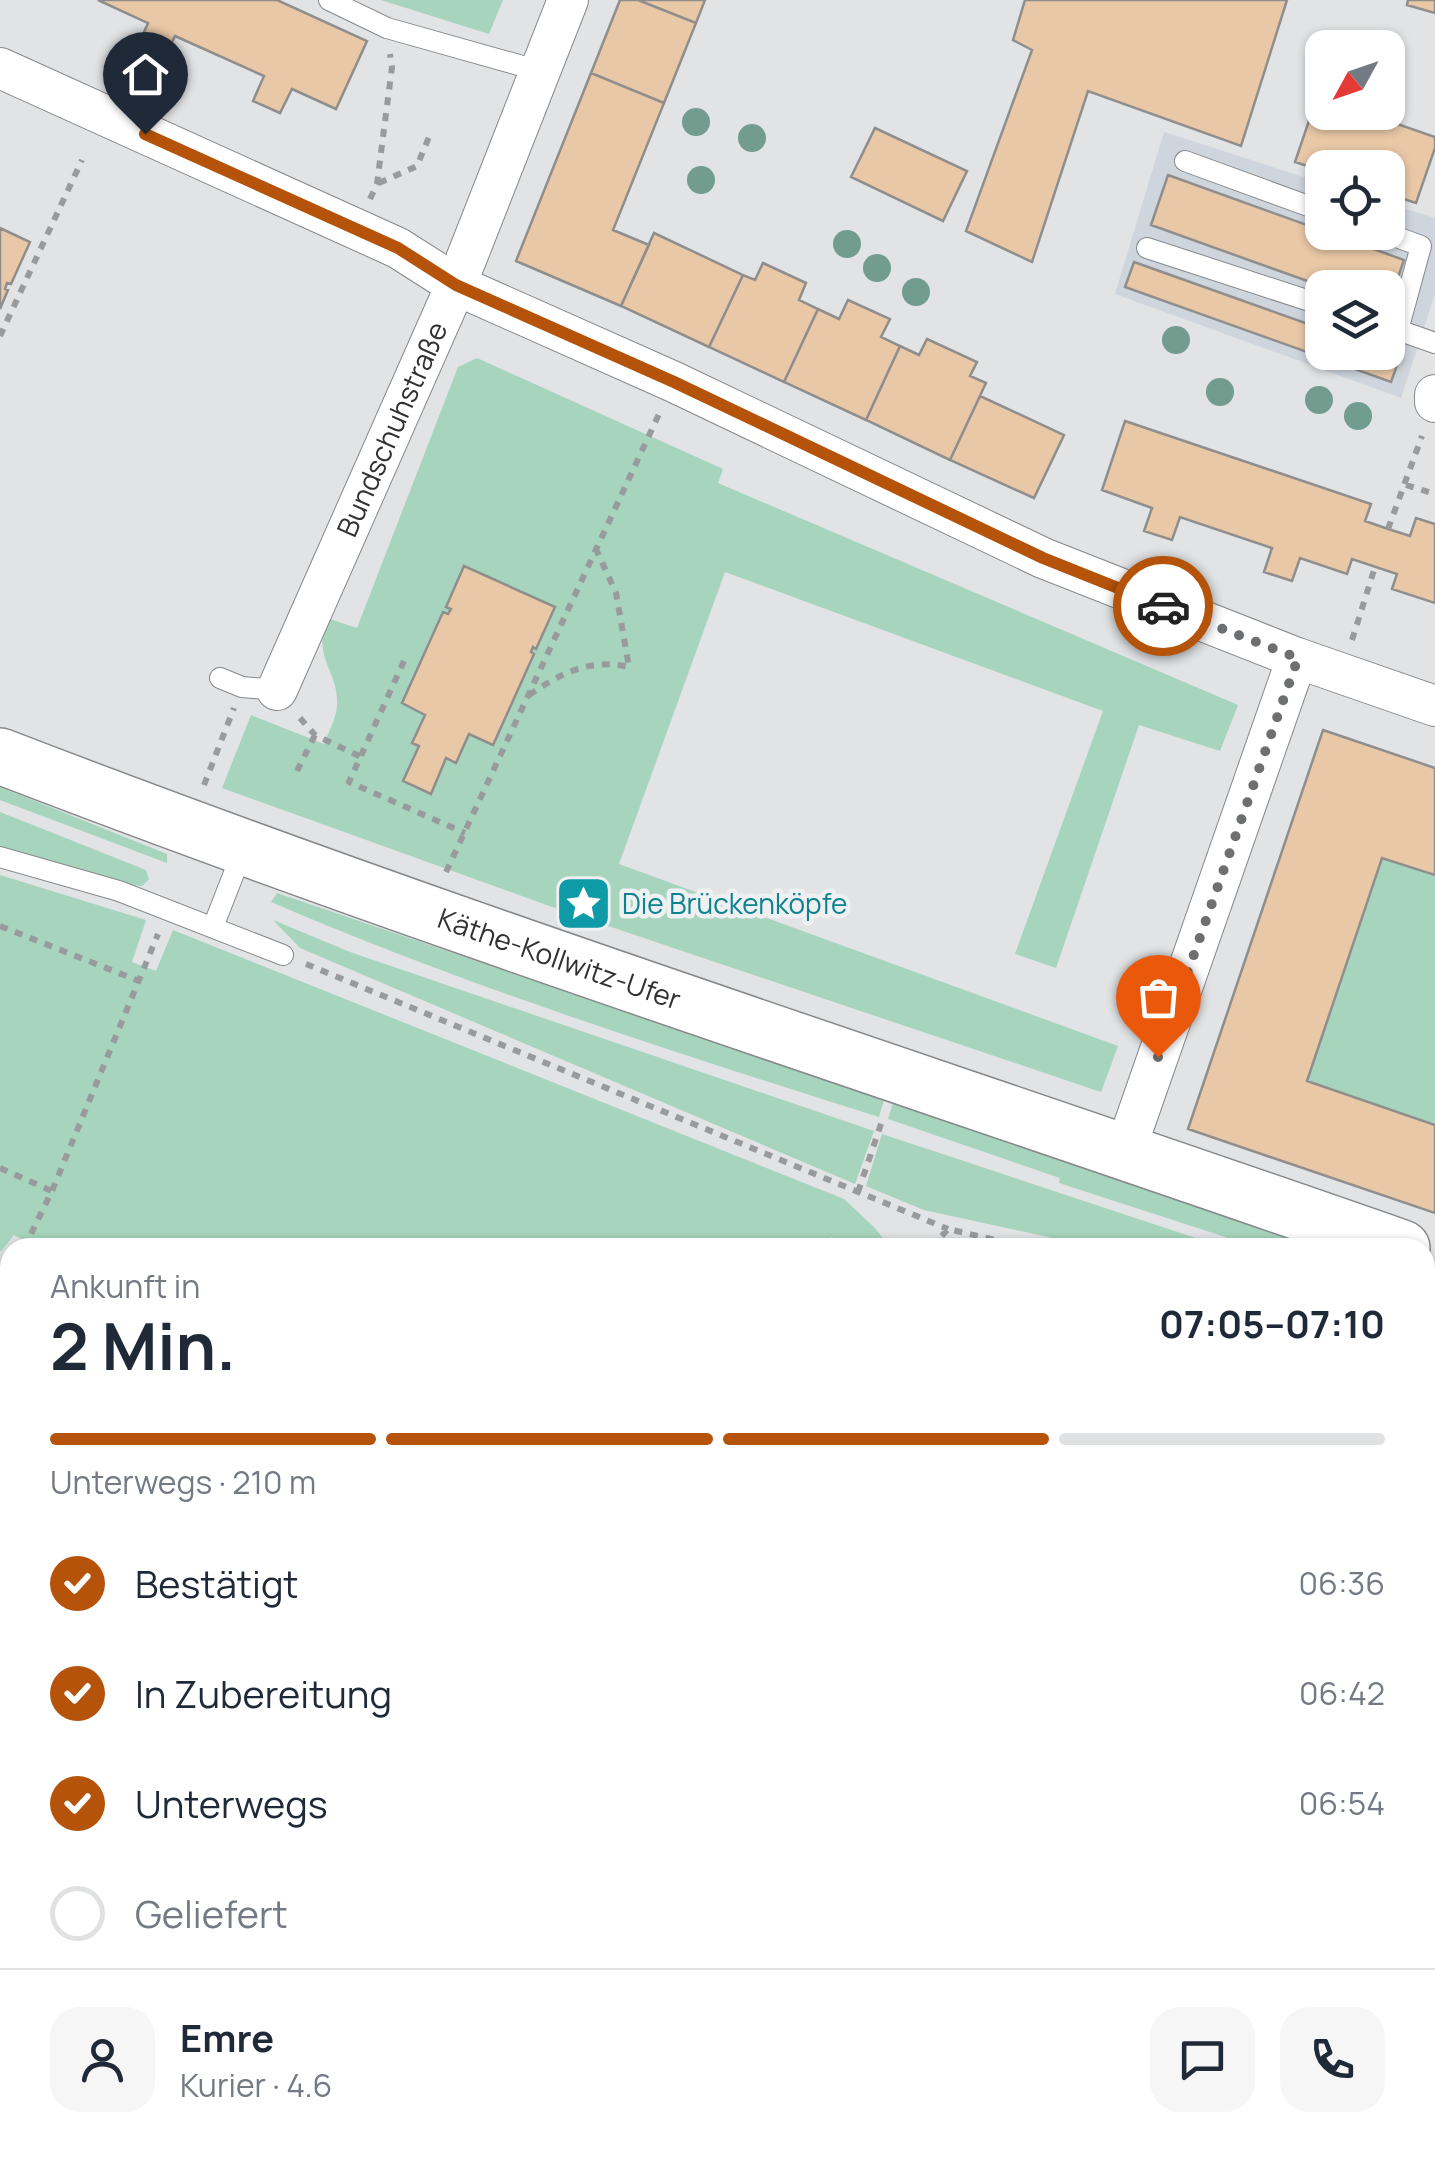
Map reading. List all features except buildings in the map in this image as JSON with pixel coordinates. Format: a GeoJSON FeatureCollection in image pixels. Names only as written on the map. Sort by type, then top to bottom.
{"type":"FeatureCollection","features":[{"type":"Feature","properties":{"kind":"main road","name":"Käthe-Kollwitz-Ufer"},"geometry":{"type":"LineString","coordinates":[[0,756],[426,914],[1374,1238]]}},
{"type":"Feature","properties":{"kind":"street","name":"Bundschuhstraße"},"geometry":{"type":"LineString","coordinates":[[259,689],[456,285],[568,0]]}},
{"type":"Feature","properties":{"kind":"street"},"geometry":{"type":"LineString","coordinates":[[0,68],[398,248],[456,285],[674,382],[1043,558],[1298,658],[1435,706]]}},
{"type":"Feature","properties":{"kind":"street"},"geometry":{"type":"LineString","coordinates":[[1125,1150],[1298,658]]}},
{"type":"Feature","properties":{"kind":"lane"},"geometry":{"type":"LineString","coordinates":[[329,0],[386,28],[540,71]]}},
{"type":"Feature","properties":{"kind":"lane"},"geometry":{"type":"LineString","coordinates":[[1185,161],[1305,205]]}},
{"type":"Feature","properties":{"kind":"lane"},"geometry":{"type":"LineString","coordinates":[[1405,240],[1421,246],[1405,293]]}},
{"type":"Feature","properties":{"kind":"lane"},"geometry":{"type":"LineString","coordinates":[[1147,248],[1305,299]]}},
{"type":"Feature","properties":{"kind":"lane"},"geometry":{"type":"LineString","coordinates":[[1405,332],[1435,343]]}},
{"type":"Feature","properties":{"kind":"lane"},"geometry":{"type":"LineString","coordinates":[[220,678],[259,689]]}},
{"type":"Feature","properties":{"kind":"lane"},"geometry":{"type":"LineString","coordinates":[[213,927],[244,849]]}},
{"type":"Feature","properties":{"kind":"lane"},"geometry":{"type":"LineString","coordinates":[[0,857],[118,891],[283,954]]}},
{"type":"Feature","properties":{"kind":"path"},"geometry":{"type":"LineString","coordinates":[[370,201],[378,184],[392,67],[386,28]]}},
{"type":"Feature","properties":{"kind":"path"},"geometry":{"type":"LineString","coordinates":[[378,184],[417,166],[429,137]]}},
{"type":"Feature","properties":{"kind":"path"},"geometry":{"type":"LineString","coordinates":[[0,336],[82,160]]}},
{"type":"Feature","properties":{"kind":"path"},"geometry":{"type":"LineString","coordinates":[[426,914],[674,382]]}},
{"type":"Feature","properties":{"kind":"path"},"geometry":{"type":"LineString","coordinates":[[1388,529],[1434,399]]}},
{"type":"Feature","properties":{"kind":"path"},"geometry":{"type":"LineString","coordinates":[[1406,485],[1435,494]]}},
{"type":"Feature","properties":{"kind":"path"},"geometry":{"type":"LineString","coordinates":[[528,696],[583,665],[608,663],[630,667],[616,593],[596,550]]}},
{"type":"Feature","properties":{"kind":"path"},"geometry":{"type":"LineString","coordinates":[[1353,636],[1375,567]]}},
{"type":"Feature","properties":{"kind":"path"},"geometry":{"type":"LineString","coordinates":[[404,660],[350,782],[465,833]]}},
{"type":"Feature","properties":{"kind":"path"},"geometry":{"type":"LineString","coordinates":[[188,828],[259,689]]}},
{"type":"Feature","properties":{"kind":"path"},"geometry":{"type":"LineString","coordinates":[[297,771],[315,735],[361,757]]}},
{"type":"Feature","properties":{"kind":"path"},"geometry":{"type":"LineString","coordinates":[[29,1238],[168,910]]}},
{"type":"Feature","properties":{"kind":"path"},"geometry":{"type":"LineString","coordinates":[[0,926],[139,981]]}},
{"type":"Feature","properties":{"kind":"path"},"geometry":{"type":"LineString","coordinates":[[283,954],[948,1229],[987,1238]]}},
{"type":"Feature","properties":{"kind":"path"},"geometry":{"type":"LineString","coordinates":[[858,1192],[881,1125]]}},
{"type":"Feature","properties":{"kind":"path"},"geometry":{"type":"LineString","coordinates":[[0,1168],[52,1191]]}},
{"type":"Feature","properties":{"kind":"path"},"geometry":{"type":"LineString","coordinates":[[940,1238],[948,1229]]}},
{"type":"Feature","properties":{"kind":"shaded area"},"geometry":{"type":"Polygon","coordinates":[[[1164,132],[1305,178],[1305,250],[1405,250],[1405,208],[1435,218],[1435,294],[1401,398],[1324,370],[1405,370],[1405,270],[1305,270],[1305,363],[1115,294],[1164,132]]]}},
{"type":"Feature","properties":{"kind":"green space"},"geometry":{"type":"Polygon","coordinates":[[[381,0],[503,0],[489,34],[381,0]]]}},
{"type":"Feature","properties":{"kind":"green space"},"geometry":{"type":"Polygon","coordinates":[[[477,358],[723,469],[718,483],[1238,705],[1220,751],[1139,725],[1056,968],[1015,954],[1103,711],[725,572],[619,864],[1118,1046],[1101,1092],[555,908],[222,788],[251,715],[324,744],[337,705],[337,693],[324,655],[327,618],[357,628],[458,367],[477,358]]]}},
{"type":"Feature","properties":{"kind":"green space"},"geometry":{"type":"Polygon","coordinates":[[[0,787],[167,854],[167,863],[0,800],[0,787]]]}},
{"type":"Feature","properties":{"kind":"green space"},"geometry":{"type":"Polygon","coordinates":[[[0,812],[146,870],[149,879],[142,886],[117,883],[0,848],[0,812]]]}},
{"type":"Feature","properties":{"kind":"green space"},"geometry":{"type":"Polygon","coordinates":[[[1382,858],[1435,875],[1435,1125],[1307,1081],[1382,858]]]}},
{"type":"Feature","properties":{"kind":"green space"},"geometry":{"type":"Polygon","coordinates":[[[0,875],[146,920],[132,962],[156,971],[173,930],[844,1199],[883,1238],[14,1235],[0,1238],[0,875]]]}},
{"type":"Feature","properties":{"kind":"green space"},"geometry":{"type":"Polygon","coordinates":[[[277,893],[884,1100],[879,1117],[648,1043],[420,962],[271,902],[277,893]]]}},
{"type":"Feature","properties":{"kind":"green space"},"geometry":{"type":"Polygon","coordinates":[[[273,920],[350,952],[874,1131],[855,1184],[300,948],[273,920]]]}},
{"type":"Feature","properties":{"kind":"green space"},"geometry":{"type":"Polygon","coordinates":[[[893,1103],[1290,1238],[1228,1238],[1059,1183],[1060,1178],[888,1119],[893,1103]]]}},
{"type":"Feature","properties":{"kind":"green space"},"geometry":{"type":"Polygon","coordinates":[[[882,1134],[1196,1238],[1053,1238],[924,1210],[866,1186],[882,1134]]]}},
{"type":"Feature","properties":{"kind":"way so far"},"geometry":{"type":"LineString","coordinates":[[1158,1057],[1298,658],[1163,606]]}},
{"type":"Feature","properties":{"kind":"place","name":"Die Brückenköpfe"},"geometry":{"type":"Point","coordinates":[583,904]}},
{"type":"Feature","properties":{"kind":"route"},"geometry":{"type":"LineString","coordinates":[[145,134],[398,248],[456,285],[674,382],[1043,558],[1163,606]]}}]}
